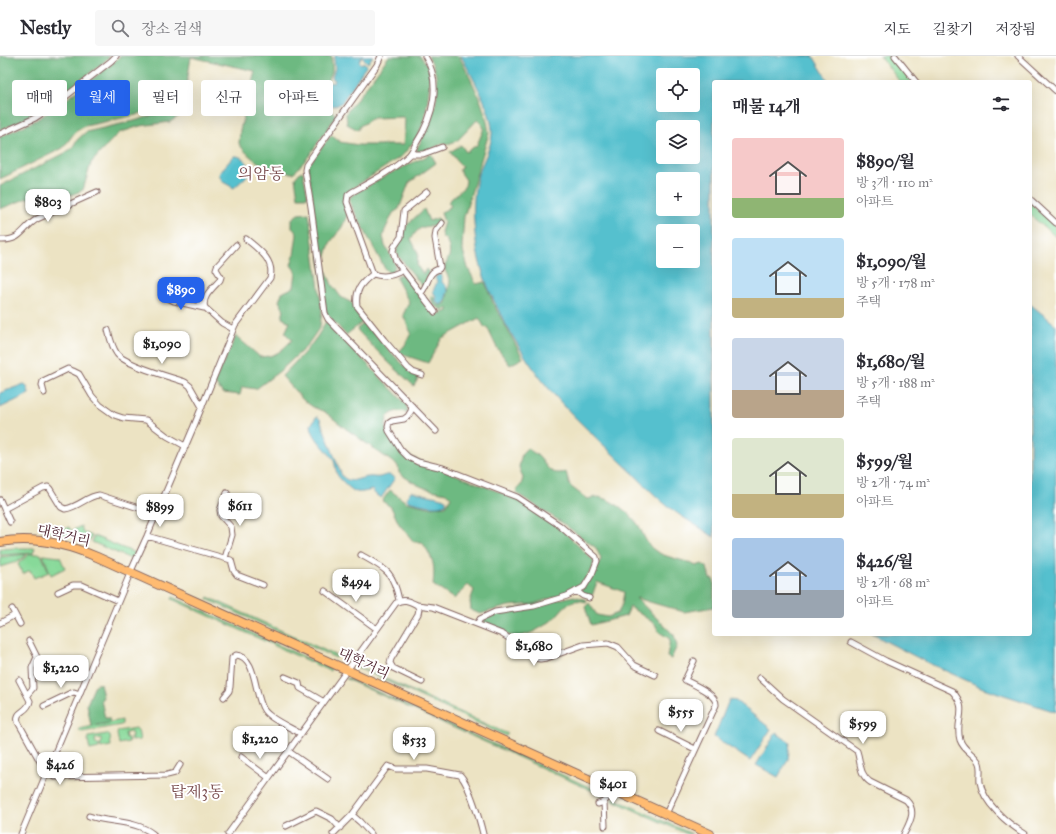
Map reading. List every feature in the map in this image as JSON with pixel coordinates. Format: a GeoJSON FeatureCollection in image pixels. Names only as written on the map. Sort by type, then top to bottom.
{"type":"FeatureCollection","features":[{"type":"Feature","properties":{"kind":"main road","name":"대학거리"},"geometry":{"type":"LineString","coordinates":[[0,542],[35,541],[69,546],[82,550],[710,834]]}},
{"type":"Feature","properties":{"kind":"street"},"geometry":{"type":"LineString","coordinates":[[0,134],[35,118],[56,104],[116,56]]}},
{"type":"Feature","properties":{"kind":"street"},"geometry":{"type":"LineString","coordinates":[[381,56],[377,65],[309,160],[305,170],[325,313],[328,319],[436,431]]}},
{"type":"Feature","properties":{"kind":"street"},"geometry":{"type":"LineString","coordinates":[[373,274],[347,202],[347,198],[352,192],[394,168],[410,154],[424,131],[429,119],[434,93],[434,76],[430,63],[425,56]]}},
{"type":"Feature","properties":{"kind":"street"},"geometry":{"type":"LineString","coordinates":[[895,56],[914,80]]}},
{"type":"Feature","properties":{"kind":"street"},"geometry":{"type":"LineString","coordinates":[[1018,56],[1056,91]]}},
{"type":"Feature","properties":{"kind":"street"},"geometry":{"type":"LineString","coordinates":[[410,154],[423,154],[442,147]]}},
{"type":"Feature","properties":{"kind":"street"},"geometry":{"type":"LineString","coordinates":[[0,240],[10,240],[15,238],[37,219],[97,192]]}},
{"type":"Feature","properties":{"kind":"street"},"geometry":{"type":"LineString","coordinates":[[427,192],[403,212],[401,237],[393,251],[396,261],[435,312]]}},
{"type":"Feature","properties":{"kind":"street"},"geometry":{"type":"LineString","coordinates":[[1032,201],[1056,223]]}},
{"type":"Feature","properties":{"kind":"street"},"geometry":{"type":"LineString","coordinates":[[421,293],[426,288],[430,274],[440,267],[435,238],[436,231],[442,223]]}},
{"type":"Feature","properties":{"kind":"street"},"geometry":{"type":"LineString","coordinates":[[21,834],[131,571],[148,536],[233,329],[238,319],[270,278],[272,272],[270,264],[264,254],[246,239]]}},
{"type":"Feature","properties":{"kind":"street"},"geometry":{"type":"LineString","coordinates":[[205,308],[203,303],[204,299],[221,277],[216,269],[216,266],[236,245]]}},
{"type":"Feature","properties":{"kind":"street"},"geometry":{"type":"LineString","coordinates":[[373,274],[383,277],[393,276],[403,270]]}},
{"type":"Feature","properties":{"kind":"street"},"geometry":{"type":"LineString","coordinates":[[373,274],[360,284],[357,306],[408,368],[413,372],[422,375]]}},
{"type":"Feature","properties":{"kind":"street"},"geometry":{"type":"LineString","coordinates":[[179,284],[222,323],[233,329]]}},
{"type":"Feature","properties":{"kind":"street"},"geometry":{"type":"LineString","coordinates":[[164,296],[205,308]]}},
{"type":"Feature","properties":{"kind":"street"},"geometry":{"type":"LineString","coordinates":[[108,330],[115,350],[121,358],[132,364],[185,382],[190,386],[202,407]]}},
{"type":"Feature","properties":{"kind":"street"},"geometry":{"type":"LineString","coordinates":[[44,393],[42,385],[43,381],[68,369],[79,374],[92,396],[110,412],[123,418],[146,420],[167,436],[185,446]]}},
{"type":"Feature","properties":{"kind":"street"},"geometry":{"type":"LineString","coordinates":[[412,406],[408,416],[404,419],[392,420],[388,426],[388,431],[401,450],[408,457],[418,462],[444,468],[517,497],[559,525],[596,557],[597,561],[592,574],[584,587],[567,596],[534,606],[495,612],[480,619],[477,624]]}},
{"type":"Feature","properties":{"kind":"street"},"geometry":{"type":"LineString","coordinates":[[4,509],[43,488],[48,488],[61,507],[65,510],[74,508],[94,495],[99,495],[157,514]]}},
{"type":"Feature","properties":{"kind":"street"},"geometry":{"type":"LineString","coordinates":[[225,558],[232,535],[231,527],[221,516],[220,510],[227,493]]}},
{"type":"Feature","properties":{"kind":"street"},"geometry":{"type":"LineString","coordinates":[[0,500],[10,522]]}},
{"type":"Feature","properties":{"kind":"street"},"geometry":{"type":"LineString","coordinates":[[148,536],[231,560],[234,572],[237,575],[263,585]]}},
{"type":"Feature","properties":{"kind":"street"},"geometry":{"type":"LineString","coordinates":[[361,555],[383,567],[391,575],[394,580],[399,600]]}},
{"type":"Feature","properties":{"kind":"street"},"geometry":{"type":"LineString","coordinates":[[58,592],[73,585],[82,585],[118,602]]}},
{"type":"Feature","properties":{"kind":"street"},"geometry":{"type":"LineString","coordinates":[[325,591],[377,628]]}},
{"type":"Feature","properties":{"kind":"street"},"geometry":{"type":"LineString","coordinates":[[576,591],[582,596],[590,598]]}},
{"type":"Feature","properties":{"kind":"street"},"geometry":{"type":"LineString","coordinates":[[399,600],[433,607],[502,634],[520,645],[535,658],[540,659],[583,645],[608,643],[618,647],[634,665],[655,675]]}},
{"type":"Feature","properties":{"kind":"street"},"geometry":{"type":"LineString","coordinates":[[228,834],[347,669],[399,600]]}},
{"type":"Feature","properties":{"kind":"street"},"geometry":{"type":"LineString","coordinates":[[417,604],[419,609],[418,614],[390,659],[390,663],[393,668],[422,682]]}},
{"type":"Feature","properties":{"kind":"street"},"geometry":{"type":"LineString","coordinates":[[12,609],[20,624]]}},
{"type":"Feature","properties":{"kind":"street"},"geometry":{"type":"LineString","coordinates":[[0,623],[15,615]]}},
{"type":"Feature","properties":{"kind":"street"},"geometry":{"type":"LineString","coordinates":[[27,695],[33,688],[32,668],[37,657],[29,641]]}},
{"type":"Feature","properties":{"kind":"street"},"geometry":{"type":"LineString","coordinates":[[851,642],[886,661],[952,691],[957,696],[962,709],[959,730],[960,741],[966,750],[978,761],[980,769],[980,782],[983,792],[1005,820],[1025,834]]}},
{"type":"Feature","properties":{"kind":"street"},"geometry":{"type":"LineString","coordinates":[[224,697],[230,687],[232,658],[236,655],[243,656],[250,666],[264,710],[271,716],[301,734]]}},
{"type":"Feature","properties":{"kind":"street"},"geometry":{"type":"LineString","coordinates":[[666,814],[716,705],[716,702],[705,690],[685,680],[694,661]]}},
{"type":"Feature","properties":{"kind":"street"},"geometry":{"type":"LineString","coordinates":[[285,677],[299,683],[300,688],[324,702]]}},
{"type":"Feature","properties":{"kind":"street"},"geometry":{"type":"LineString","coordinates":[[760,678],[783,699],[857,751],[862,773],[865,778],[906,800],[910,804],[912,813],[904,834]]}},
{"type":"Feature","properties":{"kind":"street"},"geometry":{"type":"LineString","coordinates":[[19,680],[30,701],[30,705],[18,715],[18,722],[47,774],[55,777],[167,775],[175,773],[180,765]]}},
{"type":"Feature","properties":{"kind":"street"},"geometry":{"type":"LineString","coordinates":[[44,706],[74,692],[80,694]]}},
{"type":"Feature","properties":{"kind":"street"},"geometry":{"type":"LineString","coordinates":[[659,731],[695,749]]}},
{"type":"Feature","properties":{"kind":"street"},"geometry":{"type":"LineString","coordinates":[[288,751],[328,779]]}},
{"type":"Feature","properties":{"kind":"street"},"geometry":{"type":"LineString","coordinates":[[241,757],[269,778]]}},
{"type":"Feature","properties":{"kind":"street"},"geometry":{"type":"LineString","coordinates":[[333,834],[352,815],[388,766],[396,769],[426,769],[460,775],[481,824],[483,834]]}},
{"type":"Feature","properties":{"kind":"street"},"geometry":{"type":"LineString","coordinates":[[605,826],[601,803],[611,790]]}},
{"type":"Feature","properties":{"kind":"street"},"geometry":{"type":"LineString","coordinates":[[286,826],[316,811],[332,819],[340,828]]}},
{"type":"Feature","properties":{"kind":"street"},"geometry":{"type":"LineString","coordinates":[[352,815],[371,834]]}},
{"type":"Feature","properties":{"kind":"street"},"geometry":{"type":"LineString","coordinates":[[89,816],[110,822],[141,826],[153,834]]}},
{"type":"Feature","properties":{"kind":"green space"},"geometry":{"type":"Polygon","coordinates":[[[0,56],[110,56],[81,80],[75,80],[75,85],[67,92],[67,80],[12,80],[12,116],[31,116],[0,130],[0,56]]]}},
{"type":"Feature","properties":{"kind":"green space"},"geometry":{"type":"Polygon","coordinates":[[[120,56],[332,56],[332,72],[328,80],[264,80],[264,116],[333,116],[333,112],[336,116],[309,156],[294,173],[270,169],[256,161],[239,144],[240,130],[244,116],[256,116],[256,80],[253,80],[255,71],[191,57],[187,80],[138,80],[138,114],[85,126],[75,132],[63,148],[0,179],[0,137],[42,116],[67,116],[67,99],[75,93],[75,116],[130,116],[130,80],[91,80],[120,56]]]}},
{"type":"Feature","properties":{"kind":"green space"},"geometry":{"type":"Polygon","coordinates":[[[389,56],[420,56],[429,67],[430,83],[425,119],[417,138],[402,156],[347,192],[344,199],[347,216],[342,227],[330,243],[325,259],[326,270],[332,285],[341,297],[352,303],[364,321],[346,335],[326,313],[308,166],[331,135],[340,142],[358,145],[403,145],[405,120],[403,117],[373,118],[360,126],[358,130],[347,124],[346,113],[389,56]]]}},
{"type":"Feature","properties":{"kind":"green space"},"geometry":{"type":"Polygon","coordinates":[[[428,56],[459,56],[485,113],[489,133],[464,217],[462,247],[468,268],[476,284],[485,282],[494,305],[523,358],[510,365],[497,348],[487,327],[485,328],[479,318],[442,338],[428,363],[398,353],[405,345],[411,333],[403,315],[409,302],[396,278],[398,275],[404,274],[434,313],[438,314],[448,311],[448,308],[442,310],[433,305],[431,296],[432,295],[434,297],[435,302],[438,304],[441,305],[446,303],[450,281],[444,268],[450,251],[446,239],[442,237],[441,232],[444,222],[441,213],[451,206],[448,202],[465,186],[466,180],[459,170],[462,167],[450,152],[461,145],[466,152],[477,145],[484,128],[478,119],[458,140],[446,145],[443,143],[428,151],[417,152],[417,148],[433,115],[436,103],[437,79],[434,67],[428,56]]]}},
{"type":"Feature","properties":{"kind":"green space"},"geometry":{"type":"Polygon","coordinates":[[[880,56],[892,56],[911,80],[898,80],[880,56]]]}},
{"type":"Feature","properties":{"kind":"green space"},"geometry":{"type":"Polygon","coordinates":[[[151,116],[179,116],[170,122],[140,126],[119,133],[91,163],[83,190],[66,197],[42,203],[28,198],[0,209],[0,186],[65,153],[72,148],[77,140],[86,132],[151,116]]]}},
{"type":"Feature","properties":{"kind":"green space"},"geometry":{"type":"Polygon","coordinates":[[[431,154],[436,163],[409,183],[399,209],[393,213],[385,230],[383,236],[385,246],[394,260],[395,267],[392,272],[389,273],[385,269],[349,201],[350,197],[389,174],[431,154]]]}},
{"type":"Feature","properties":{"kind":"green space"},"geometry":{"type":"Polygon","coordinates":[[[301,171],[303,172],[308,197],[298,197],[295,178],[301,171]]]}},
{"type":"Feature","properties":{"kind":"green space"},"geometry":{"type":"Polygon","coordinates":[[[1032,205],[1056,226],[1056,237],[1032,217],[1032,205]]]}},
{"type":"Feature","properties":{"kind":"green space"},"geometry":{"type":"Polygon","coordinates":[[[424,209],[429,221],[438,218],[441,222],[436,225],[422,228],[415,233],[411,239],[418,253],[417,266],[423,274],[426,269],[429,272],[425,286],[422,286],[397,254],[397,249],[407,225],[424,209]]]}},
{"type":"Feature","properties":{"kind":"green space"},"geometry":{"type":"Polygon","coordinates":[[[309,213],[322,311],[320,327],[306,347],[281,370],[256,389],[242,387],[240,395],[223,393],[214,383],[236,336],[260,357],[278,353],[292,340],[285,333],[290,322],[282,318],[284,310],[279,301],[282,293],[294,287],[296,272],[291,265],[297,234],[292,227],[292,219],[298,214],[309,213]]]}},
{"type":"Feature","properties":{"kind":"green space"},"geometry":{"type":"Polygon","coordinates":[[[326,321],[406,404],[408,412],[397,411],[391,414],[387,417],[386,425],[387,434],[401,453],[517,499],[560,528],[594,561],[592,570],[580,585],[564,594],[533,604],[509,606],[480,614],[471,610],[470,601],[474,590],[468,585],[454,599],[433,585],[434,567],[426,548],[422,542],[414,542],[399,524],[391,507],[382,501],[390,490],[406,502],[428,507],[446,506],[451,497],[447,493],[422,487],[399,473],[398,466],[325,412],[313,407],[303,400],[282,376],[312,344],[326,321]]]}},
{"type":"Feature","properties":{"kind":"green space"},"geometry":{"type":"Polygon","coordinates":[[[366,322],[397,359],[419,377],[414,386],[359,332],[357,329],[366,322]]]}},
{"type":"Feature","properties":{"kind":"green space"},"geometry":{"type":"Polygon","coordinates":[[[527,448],[538,456],[549,469],[555,473],[566,472],[570,486],[587,499],[600,497],[613,502],[623,509],[636,522],[648,544],[657,552],[696,566],[702,564],[707,567],[710,579],[712,579],[712,607],[684,612],[636,598],[674,635],[677,646],[671,659],[667,657],[670,639],[659,632],[655,624],[630,607],[626,616],[591,625],[585,607],[589,603],[597,615],[608,617],[618,613],[622,604],[624,592],[597,582],[592,596],[580,591],[594,574],[601,559],[596,548],[561,522],[516,493],[523,478],[519,467],[522,453],[527,448]]]}},
{"type":"Feature","properties":{"kind":"green space"},"geometry":{"type":"Polygon","coordinates":[[[81,526],[83,532],[92,536],[90,541],[42,530],[43,528],[64,529],[69,527],[71,531],[81,526]]]}},
{"type":"Feature","properties":{"kind":"green space"},"geometry":{"type":"Polygon","coordinates":[[[94,536],[135,554],[131,559],[92,542],[94,536]]]}},
{"type":"Feature","properties":{"kind":"green space"},"geometry":{"type":"Polygon","coordinates":[[[35,548],[33,553],[0,555],[0,549],[35,548]]]}},
{"type":"Feature","properties":{"kind":"green space"},"geometry":{"type":"Polygon","coordinates":[[[27,554],[19,561],[0,567],[0,557],[27,554]]]}},
{"type":"Feature","properties":{"kind":"green space"},"geometry":{"type":"Polygon","coordinates":[[[29,554],[41,554],[49,572],[34,578],[30,570],[23,574],[18,564],[29,554]]]}},
{"type":"Feature","properties":{"kind":"green space"},"geometry":{"type":"Polygon","coordinates":[[[43,555],[60,557],[65,568],[51,575],[43,555]]]}},
{"type":"Feature","properties":{"kind":"green space"},"geometry":{"type":"Polygon","coordinates":[[[574,596],[587,600],[586,602],[574,601],[570,603],[551,621],[528,634],[518,636],[507,635],[485,623],[483,619],[496,613],[574,596]]]}},
{"type":"Feature","properties":{"kind":"green space"},"geometry":{"type":"Polygon","coordinates":[[[173,597],[331,669],[330,671],[172,599],[173,597]]]}},
{"type":"Feature","properties":{"kind":"green space"},"geometry":{"type":"Polygon","coordinates":[[[208,597],[337,656],[336,658],[207,599],[208,597]]]}},
{"type":"Feature","properties":{"kind":"green space"},"geometry":{"type":"Polygon","coordinates":[[[357,666],[508,734],[506,736],[356,667],[357,666]]]}},
{"type":"Feature","properties":{"kind":"green space"},"geometry":{"type":"Polygon","coordinates":[[[347,678],[607,795],[606,797],[346,679],[347,678]]]}},
{"type":"Feature","properties":{"kind":"green space"},"geometry":{"type":"Polygon","coordinates":[[[100,683],[103,697],[101,700],[105,718],[109,718],[110,723],[91,726],[87,704],[95,685],[100,683]]]}},
{"type":"Feature","properties":{"kind":"green space"},"geometry":{"type":"Polygon","coordinates":[[[122,720],[121,725],[82,732],[79,729],[122,720]]]}},
{"type":"Feature","properties":{"kind":"green space"},"geometry":{"type":"Polygon","coordinates":[[[136,728],[138,730],[140,740],[131,741],[131,732],[125,733],[129,742],[119,744],[117,734],[118,731],[136,728]]]}},
{"type":"Feature","properties":{"kind":"green space"},"geometry":{"type":"Polygon","coordinates":[[[107,734],[110,736],[111,746],[101,748],[101,738],[95,739],[96,744],[99,744],[99,748],[90,750],[88,740],[89,737],[107,734]]]}},
{"type":"Feature","properties":{"kind":"green space"},"geometry":{"type":"Polygon","coordinates":[[[613,798],[692,834],[687,834],[612,800],[613,798]]]}},
{"type":"Feature","properties":{"kind":"water"},"geometry":{"type":"Polygon","coordinates":[[[335,56],[373,56],[368,63],[362,57],[359,62],[362,64],[363,62],[367,65],[342,102],[334,106],[333,83],[335,80],[332,78],[335,68],[335,56]]]}},
{"type":"Feature","properties":{"kind":"water"},"geometry":{"type":"Polygon","coordinates":[[[461,56],[813,56],[828,80],[712,80],[712,536],[678,514],[660,500],[571,414],[534,370],[503,320],[487,286],[480,264],[476,246],[474,222],[474,204],[478,174],[490,144],[492,134],[486,105],[461,56]]]}},
{"type":"Feature","properties":{"kind":"water"},"geometry":{"type":"Polygon","coordinates":[[[234,156],[242,158],[252,169],[249,174],[234,188],[223,182],[219,175],[234,156]]]}},
{"type":"Feature","properties":{"kind":"water"},"geometry":{"type":"Polygon","coordinates":[[[440,274],[442,276],[442,282],[448,291],[445,302],[441,305],[436,302],[436,297],[433,291],[437,282],[435,277],[440,274]]]}},
{"type":"Feature","properties":{"kind":"water"},"geometry":{"type":"Polygon","coordinates":[[[1032,306],[1056,325],[1056,712],[983,688],[924,661],[876,636],[1032,636],[1032,306]]]}},
{"type":"Feature","properties":{"kind":"water"},"geometry":{"type":"Polygon","coordinates":[[[24,384],[26,385],[29,394],[0,408],[0,393],[24,384]]]}},
{"type":"Feature","properties":{"kind":"water"},"geometry":{"type":"Polygon","coordinates":[[[316,417],[320,419],[342,476],[345,479],[351,481],[388,475],[395,478],[381,498],[372,490],[361,492],[354,491],[338,476],[333,458],[319,442],[312,429],[311,425],[316,417]]]}},
{"type":"Feature","properties":{"kind":"water"},"geometry":{"type":"Polygon","coordinates":[[[411,491],[446,499],[446,504],[432,506],[408,501],[406,498],[411,491]]]}},
{"type":"Feature","properties":{"kind":"water"},"geometry":{"type":"Polygon","coordinates":[[[729,700],[736,701],[771,729],[750,761],[714,737],[729,700]]]}},
{"type":"Feature","properties":{"kind":"water"},"geometry":{"type":"Polygon","coordinates":[[[776,733],[790,742],[788,760],[778,777],[756,765],[776,733]]]}},
{"type":"Feature","properties":{"kind":"district","name":"의암동"},"geometry":{"type":"Point","coordinates":[261,173]}},
{"type":"Feature","properties":{"kind":"district","name":"탑제3동"},"geometry":{"type":"Point","coordinates":[197,791]}}]}
